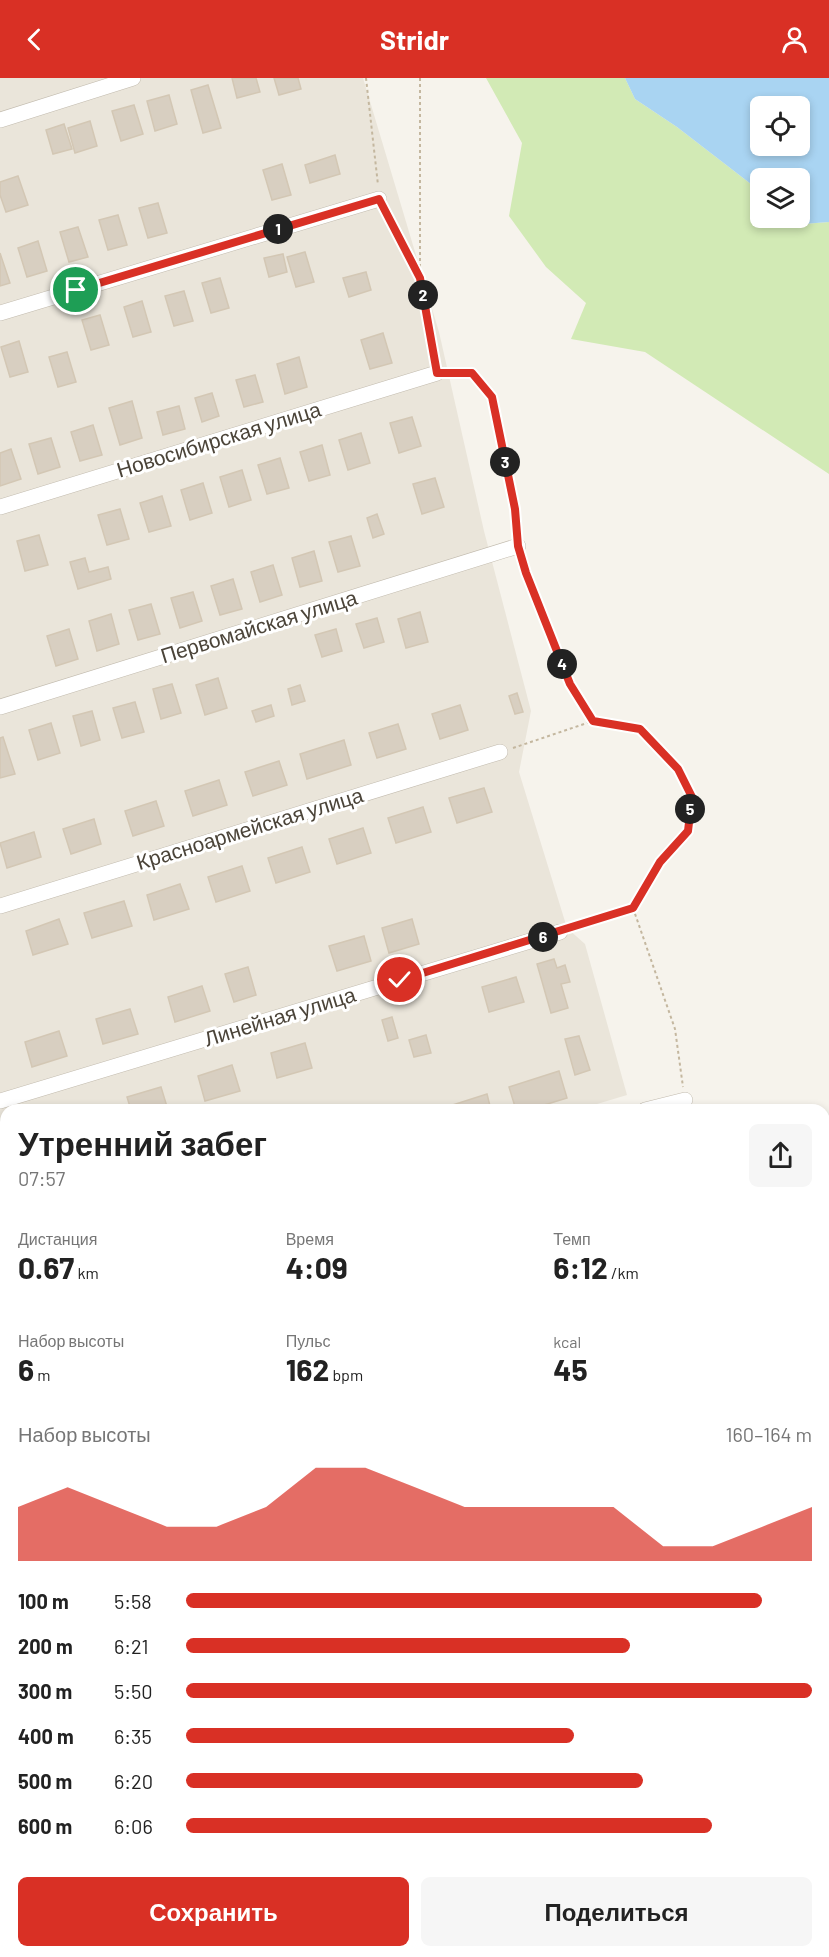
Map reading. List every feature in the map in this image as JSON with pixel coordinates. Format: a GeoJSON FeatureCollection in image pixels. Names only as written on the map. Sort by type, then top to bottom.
{"type":"FeatureCollection","features":[{"type":"Feature","properties":{"kind":"street"},"geometry":{"type":"LineString","coordinates":[[0,120],[132,78]]}},
{"type":"Feature","properties":{"kind":"street"},"geometry":{"type":"LineString","coordinates":[[0,313],[379,199]]}},
{"type":"Feature","properties":{"kind":"street","name":"Новосибирская улица"},"geometry":{"type":"LineString","coordinates":[[0,507],[437,373]]}},
{"type":"Feature","properties":{"kind":"street","name":"Первомайская улица"},"geometry":{"type":"LineString","coordinates":[[0,707],[518,546]]}},
{"type":"Feature","properties":{"kind":"street","name":"Красноармейская улица"},"geometry":{"type":"LineString","coordinates":[[0,906],[500,752]]}},
{"type":"Feature","properties":{"kind":"street","name":"Линейная улица"},"geometry":{"type":"LineString","coordinates":[[0,1101],[560,932]]}},
{"type":"Feature","properties":{"kind":"street"},"geometry":{"type":"LineString","coordinates":[[669,1104],[685,1100]]}},
{"type":"Feature","properties":{"kind":"path"},"geometry":{"type":"LineString","coordinates":[[366,78],[379,199],[420,278]]}},
{"type":"Feature","properties":{"kind":"path"},"geometry":{"type":"LineString","coordinates":[[420,78],[420,278],[437,373],[472,373],[492,397],[515,509],[518,546],[570,684],[593,721]]}},
{"type":"Feature","properties":{"kind":"path"},"geometry":{"type":"LineString","coordinates":[[500,752],[593,721],[640,729],[678,769],[692,797],[688,831],[660,862],[633,908],[560,932]]}},
{"type":"Feature","properties":{"kind":"path"},"geometry":{"type":"LineString","coordinates":[[633,908],[675,1029],[685,1100]]}},
{"type":"Feature","properties":{"kind":"shaded area"},"geometry":{"type":"Polygon","coordinates":[[[0,78],[363,78],[439,332],[484,531],[531,711],[519,772],[567,928],[585,944],[627,1095],[597,1104],[0,1104],[0,78]]]}},
{"type":"Feature","properties":{"kind":"green space"},"geometry":{"type":"Polygon","coordinates":[[[486,78],[625,78],[635,99],[677,127],[750,183],[750,228],[810,228],[810,223],[829,222],[829,474],[645,352],[571,339],[586,303],[546,267],[509,216],[522,143],[486,78]]]}},
{"type":"Feature","properties":{"kind":"water"},"geometry":{"type":"Polygon","coordinates":[[[625,78],[829,78],[829,222],[810,223],[810,168],[750,168],[750,183],[677,127],[635,99],[625,78]]]}},
{"type":"Feature","properties":{"kind":"building"},"geometry":{"type":"Polygon","coordinates":[[[232,78],[256,78],[260,92],[237,98],[232,78]]]}},
{"type":"Feature","properties":{"kind":"building"},"geometry":{"type":"Polygon","coordinates":[[[274,78],[298,78],[301,89],[279,95],[274,78]]]}},
{"type":"Feature","properties":{"kind":"building"},"geometry":{"type":"Polygon","coordinates":[[[208,85],[221,128],[203,133],[191,90],[208,85]]]}},
{"type":"Feature","properties":{"kind":"building"},"geometry":{"type":"Polygon","coordinates":[[[169,95],[177,124],[155,131],[147,101],[169,95]]]}},
{"type":"Feature","properties":{"kind":"building"},"geometry":{"type":"Polygon","coordinates":[[[134,105],[143,134],[121,141],[112,111],[134,105]]]}},
{"type":"Feature","properties":{"kind":"building"},"geometry":{"type":"Polygon","coordinates":[[[90,121],[97,146],[75,153],[68,128],[90,121]]]}},
{"type":"Feature","properties":{"kind":"building"},"geometry":{"type":"Polygon","coordinates":[[[64,124],[72,149],[53,154],[46,130],[64,124]]]}},
{"type":"Feature","properties":{"kind":"building"},"geometry":{"type":"Polygon","coordinates":[[[335,155],[340,174],[310,183],[305,165],[335,155]]]}},
{"type":"Feature","properties":{"kind":"building"},"geometry":{"type":"Polygon","coordinates":[[[282,164],[291,195],[272,200],[263,170],[282,164]]]}},
{"type":"Feature","properties":{"kind":"building"},"geometry":{"type":"Polygon","coordinates":[[[18,176],[28,205],[6,212],[0,195],[0,182],[18,176]]]}},
{"type":"Feature","properties":{"kind":"building"},"geometry":{"type":"Polygon","coordinates":[[[158,203],[167,233],[148,238],[139,208],[158,203]]]}},
{"type":"Feature","properties":{"kind":"building"},"geometry":{"type":"Polygon","coordinates":[[[118,215],[127,245],[108,250],[99,220],[118,215]]]}},
{"type":"Feature","properties":{"kind":"building"},"geometry":{"type":"Polygon","coordinates":[[[78,227],[88,257],[69,262],[60,232],[78,227]]]}},
{"type":"Feature","properties":{"kind":"building"},"geometry":{"type":"Polygon","coordinates":[[[38,241],[47,271],[27,277],[18,248],[38,241]]]}},
{"type":"Feature","properties":{"kind":"building"},"geometry":{"type":"Polygon","coordinates":[[[305,252],[314,282],[296,287],[287,257],[305,252]]]}},
{"type":"Feature","properties":{"kind":"building"},"geometry":{"type":"Polygon","coordinates":[[[0,253],[10,283],[0,286],[0,253]]]}},
{"type":"Feature","properties":{"kind":"building"},"geometry":{"type":"Polygon","coordinates":[[[283,254],[287,272],[269,277],[264,258],[283,254]]]}},
{"type":"Feature","properties":{"kind":"building"},"geometry":{"type":"Polygon","coordinates":[[[366,272],[371,290],[349,297],[343,278],[366,272]]]}},
{"type":"Feature","properties":{"kind":"building"},"geometry":{"type":"Polygon","coordinates":[[[220,278],[229,308],[211,313],[202,283],[220,278]]]}},
{"type":"Feature","properties":{"kind":"building"},"geometry":{"type":"Polygon","coordinates":[[[184,291],[193,321],[174,326],[165,296],[184,291]]]}},
{"type":"Feature","properties":{"kind":"building"},"geometry":{"type":"Polygon","coordinates":[[[142,301],[151,332],[133,337],[124,307],[142,301]]]}},
{"type":"Feature","properties":{"kind":"building"},"geometry":{"type":"Polygon","coordinates":[[[100,315],[109,345],[91,350],[82,320],[100,315]]]}},
{"type":"Feature","properties":{"kind":"building"},"geometry":{"type":"Polygon","coordinates":[[[383,333],[392,363],[370,369],[361,340],[383,333]]]}},
{"type":"Feature","properties":{"kind":"building"},"geometry":{"type":"Polygon","coordinates":[[[19,341],[28,372],[10,377],[1,347],[19,341]]]}},
{"type":"Feature","properties":{"kind":"building"},"geometry":{"type":"Polygon","coordinates":[[[67,352],[76,382],[58,387],[49,357],[67,352]]]}},
{"type":"Feature","properties":{"kind":"building"},"geometry":{"type":"Polygon","coordinates":[[[299,357],[307,387],[285,394],[277,364],[299,357]]]}},
{"type":"Feature","properties":{"kind":"building"},"geometry":{"type":"Polygon","coordinates":[[[255,375],[263,402],[244,407],[236,380],[255,375]]]}},
{"type":"Feature","properties":{"kind":"building"},"geometry":{"type":"Polygon","coordinates":[[[212,393],[219,416],[202,422],[195,398],[212,393]]]}},
{"type":"Feature","properties":{"kind":"building"},"geometry":{"type":"Polygon","coordinates":[[[132,401],[142,438],[120,445],[109,408],[132,401]]]}},
{"type":"Feature","properties":{"kind":"building"},"geometry":{"type":"Polygon","coordinates":[[[179,406],[185,429],[163,435],[157,412],[179,406]]]}},
{"type":"Feature","properties":{"kind":"building"},"geometry":{"type":"Polygon","coordinates":[[[412,417],[421,446],[399,453],[390,423],[412,417]]]}},
{"type":"Feature","properties":{"kind":"building"},"geometry":{"type":"Polygon","coordinates":[[[93,425],[102,455],[80,461],[71,432],[93,425]]]}},
{"type":"Feature","properties":{"kind":"building"},"geometry":{"type":"Polygon","coordinates":[[[361,433],[370,463],[348,470],[339,440],[361,433]]]}},
{"type":"Feature","properties":{"kind":"building"},"geometry":{"type":"Polygon","coordinates":[[[51,438],[60,467],[38,474],[29,444],[51,438]]]}},
{"type":"Feature","properties":{"kind":"building"},"geometry":{"type":"Polygon","coordinates":[[[322,445],[330,475],[309,481],[300,452],[322,445]]]}},
{"type":"Feature","properties":{"kind":"building"},"geometry":{"type":"Polygon","coordinates":[[[11,449],[21,479],[0,486],[0,453],[11,449]]]}},
{"type":"Feature","properties":{"kind":"building"},"geometry":{"type":"Polygon","coordinates":[[[280,458],[289,488],[267,494],[258,465],[280,458]]]}},
{"type":"Feature","properties":{"kind":"building"},"geometry":{"type":"Polygon","coordinates":[[[242,470],[251,500],[229,507],[220,477],[242,470]]]}},
{"type":"Feature","properties":{"kind":"building"},"geometry":{"type":"Polygon","coordinates":[[[435,478],[444,507],[422,514],[413,484],[435,478]]]}},
{"type":"Feature","properties":{"kind":"building"},"geometry":{"type":"Polygon","coordinates":[[[203,483],[212,513],[190,520],[181,490],[203,483]]]}},
{"type":"Feature","properties":{"kind":"building"},"geometry":{"type":"Polygon","coordinates":[[[162,496],[171,526],[149,532],[140,503],[162,496]]]}},
{"type":"Feature","properties":{"kind":"building"},"geometry":{"type":"Polygon","coordinates":[[[120,509],[129,539],[107,545],[98,515],[120,509]]]}},
{"type":"Feature","properties":{"kind":"building"},"geometry":{"type":"Polygon","coordinates":[[[377,514],[384,534],[373,538],[367,518],[377,514]]]}},
{"type":"Feature","properties":{"kind":"building"},"geometry":{"type":"Polygon","coordinates":[[[39,535],[48,565],[25,571],[17,541],[39,535]]]}},
{"type":"Feature","properties":{"kind":"building"},"geometry":{"type":"Polygon","coordinates":[[[351,536],[360,566],[338,572],[329,542],[351,536]]]}},
{"type":"Feature","properties":{"kind":"building"},"geometry":{"type":"Polygon","coordinates":[[[314,551],[322,581],[300,587],[292,558],[314,551]]]}},
{"type":"Feature","properties":{"kind":"building"},"geometry":{"type":"Polygon","coordinates":[[[85,558],[89,572],[108,567],[111,579],[78,589],[70,562],[85,558]]]}},
{"type":"Feature","properties":{"kind":"building"},"geometry":{"type":"Polygon","coordinates":[[[273,565],[282,595],[260,602],[251,572],[273,565]]]}},
{"type":"Feature","properties":{"kind":"building"},"geometry":{"type":"Polygon","coordinates":[[[233,579],[242,609],[220,615],[211,586],[233,579]]]}},
{"type":"Feature","properties":{"kind":"building"},"geometry":{"type":"Polygon","coordinates":[[[193,592],[202,621],[180,628],[171,598],[193,592]]]}},
{"type":"Feature","properties":{"kind":"building"},"geometry":{"type":"Polygon","coordinates":[[[151,604],[160,634],[138,640],[129,610],[151,604]]]}},
{"type":"Feature","properties":{"kind":"building"},"geometry":{"type":"Polygon","coordinates":[[[420,612],[428,642],[406,648],[398,619],[420,612]]]}},
{"type":"Feature","properties":{"kind":"building"},"geometry":{"type":"Polygon","coordinates":[[[111,614],[119,644],[97,651],[89,621],[111,614]]]}},
{"type":"Feature","properties":{"kind":"building"},"geometry":{"type":"Polygon","coordinates":[[[377,618],[384,642],[364,648],[356,624],[377,618]]]}},
{"type":"Feature","properties":{"kind":"building"},"geometry":{"type":"Polygon","coordinates":[[[69,629],[78,659],[56,666],[47,636],[69,629]]]}},
{"type":"Feature","properties":{"kind":"building"},"geometry":{"type":"Polygon","coordinates":[[[336,629],[342,651],[322,657],[315,635],[336,629]]]}},
{"type":"Feature","properties":{"kind":"building"},"geometry":{"type":"Polygon","coordinates":[[[218,678],[227,708],[205,715],[196,685],[218,678]]]}},
{"type":"Feature","properties":{"kind":"building"},"geometry":{"type":"Polygon","coordinates":[[[172,684],[181,713],[161,719],[153,689],[172,684]]]}},
{"type":"Feature","properties":{"kind":"building"},"geometry":{"type":"Polygon","coordinates":[[[300,685],[305,701],[292,705],[288,689],[300,685]]]}},
{"type":"Feature","properties":{"kind":"building"},"geometry":{"type":"Polygon","coordinates":[[[517,693],[523,712],[515,714],[509,696],[517,693]]]}},
{"type":"Feature","properties":{"kind":"building"},"geometry":{"type":"Polygon","coordinates":[[[135,702],[144,732],[122,738],[113,708],[135,702]]]}},
{"type":"Feature","properties":{"kind":"building"},"geometry":{"type":"Polygon","coordinates":[[[271,705],[274,716],[256,722],[252,711],[271,705]]]}},
{"type":"Feature","properties":{"kind":"building"},"geometry":{"type":"Polygon","coordinates":[[[460,705],[468,730],[440,739],[432,714],[460,705]]]}},
{"type":"Feature","properties":{"kind":"building"},"geometry":{"type":"Polygon","coordinates":[[[92,711],[100,740],[81,746],[73,716],[92,711]]]}},
{"type":"Feature","properties":{"kind":"building"},"geometry":{"type":"Polygon","coordinates":[[[51,723],[60,753],[38,760],[29,730],[51,723]]]}},
{"type":"Feature","properties":{"kind":"building"},"geometry":{"type":"Polygon","coordinates":[[[398,724],[406,749],[377,758],[369,733],[398,724]]]}},
{"type":"Feature","properties":{"kind":"building"},"geometry":{"type":"Polygon","coordinates":[[[3,737],[15,774],[0,778],[0,738],[3,737]]]}},
{"type":"Feature","properties":{"kind":"building"},"geometry":{"type":"Polygon","coordinates":[[[344,740],[351,765],[307,779],[300,754],[344,740]]]}},
{"type":"Feature","properties":{"kind":"building"},"geometry":{"type":"Polygon","coordinates":[[[279,761],[287,785],[253,796],[245,772],[279,761]]]}},
{"type":"Feature","properties":{"kind":"building"},"geometry":{"type":"Polygon","coordinates":[[[219,780],[227,805],[193,816],[185,791],[219,780]]]}},
{"type":"Feature","properties":{"kind":"building"},"geometry":{"type":"Polygon","coordinates":[[[484,788],[492,812],[457,823],[449,798],[484,788]]]}},
{"type":"Feature","properties":{"kind":"building"},"geometry":{"type":"Polygon","coordinates":[[[156,801],[164,826],[133,836],[125,811],[156,801]]]}},
{"type":"Feature","properties":{"kind":"building"},"geometry":{"type":"Polygon","coordinates":[[[423,807],[431,832],[396,843],[388,818],[423,807]]]}},
{"type":"Feature","properties":{"kind":"building"},"geometry":{"type":"Polygon","coordinates":[[[94,819],[101,844],[71,854],[63,829],[94,819]]]}},
{"type":"Feature","properties":{"kind":"building"},"geometry":{"type":"Polygon","coordinates":[[[363,828],[371,853],[337,864],[329,839],[363,828]]]}},
{"type":"Feature","properties":{"kind":"building"},"geometry":{"type":"Polygon","coordinates":[[[34,832],[41,857],[7,868],[0,843],[34,832]]]}},
{"type":"Feature","properties":{"kind":"building"},"geometry":{"type":"Polygon","coordinates":[[[302,847],[310,872],[276,883],[268,858],[302,847]]]}},
{"type":"Feature","properties":{"kind":"building"},"geometry":{"type":"Polygon","coordinates":[[[242,866],[250,891],[216,902],[208,877],[242,866]]]}},
{"type":"Feature","properties":{"kind":"building"},"geometry":{"type":"Polygon","coordinates":[[[180,884],[189,909],[154,920],[147,895],[180,884]]]}},
{"type":"Feature","properties":{"kind":"building"},"geometry":{"type":"Polygon","coordinates":[[[124,901],[132,926],[92,938],[84,913],[124,901]]]}},
{"type":"Feature","properties":{"kind":"building"},"geometry":{"type":"Polygon","coordinates":[[[59,919],[68,944],[33,955],[26,931],[59,919]]]}},
{"type":"Feature","properties":{"kind":"building"},"geometry":{"type":"Polygon","coordinates":[[[412,919],[419,944],[389,953],[382,928],[412,919]]]}},
{"type":"Feature","properties":{"kind":"building"},"geometry":{"type":"Polygon","coordinates":[[[364,936],[371,961],[337,971],[329,946],[364,936]]]}},
{"type":"Feature","properties":{"kind":"building"},"geometry":{"type":"Polygon","coordinates":[[[554,959],[557,968],[565,965],[570,982],[561,984],[568,1008],[551,1013],[537,964],[554,959]]]}},
{"type":"Feature","properties":{"kind":"building"},"geometry":{"type":"Polygon","coordinates":[[[248,967],[256,995],[234,1002],[225,974],[248,967]]]}},
{"type":"Feature","properties":{"kind":"building"},"geometry":{"type":"Polygon","coordinates":[[[516,977],[524,1002],[489,1012],[482,987],[516,977]]]}},
{"type":"Feature","properties":{"kind":"building"},"geometry":{"type":"Polygon","coordinates":[[[202,986],[210,1011],[175,1022],[168,997],[202,986]]]}},
{"type":"Feature","properties":{"kind":"building"},"geometry":{"type":"Polygon","coordinates":[[[130,1009],[138,1034],[103,1044],[96,1019],[130,1009]]]}},
{"type":"Feature","properties":{"kind":"building"},"geometry":{"type":"Polygon","coordinates":[[[392,1017],[398,1038],[388,1041],[382,1020],[392,1017]]]}},
{"type":"Feature","properties":{"kind":"building"},"geometry":{"type":"Polygon","coordinates":[[[59,1031],[67,1056],[32,1067],[25,1042],[59,1031]]]}},
{"type":"Feature","properties":{"kind":"building"},"geometry":{"type":"Polygon","coordinates":[[[426,1035],[431,1053],[414,1057],[409,1040],[426,1035]]]}},
{"type":"Feature","properties":{"kind":"building"},"geometry":{"type":"Polygon","coordinates":[[[579,1036],[590,1070],[575,1075],[565,1039],[579,1036]]]}},
{"type":"Feature","properties":{"kind":"building"},"geometry":{"type":"Polygon","coordinates":[[[305,1043],[312,1068],[277,1078],[271,1053],[305,1043]]]}},
{"type":"Feature","properties":{"kind":"building"},"geometry":{"type":"Polygon","coordinates":[[[232,1065],[240,1091],[205,1101],[198,1076],[232,1065]]]}},
{"type":"Feature","properties":{"kind":"building"},"geometry":{"type":"Polygon","coordinates":[[[559,1071],[567,1098],[548,1104],[514,1104],[509,1087],[559,1071]]]}},
{"type":"Feature","properties":{"kind":"building"},"geometry":{"type":"Polygon","coordinates":[[[161,1087],[166,1104],[129,1104],[127,1097],[161,1087]]]}},
{"type":"Feature","properties":{"kind":"building"},"geometry":{"type":"Polygon","coordinates":[[[487,1094],[490,1104],[456,1104],[487,1094]]]}},
{"type":"Feature","properties":{"kind":"route"},"geometry":{"type":"LineString","coordinates":[[76,290],[379,199],[420,278],[437,373],[472,373],[492,397],[515,509],[518,546],[526,573],[570,684],[593,721],[640,729],[678,769],[692,797],[688,831],[660,862],[633,908],[400,980]]}}]}
